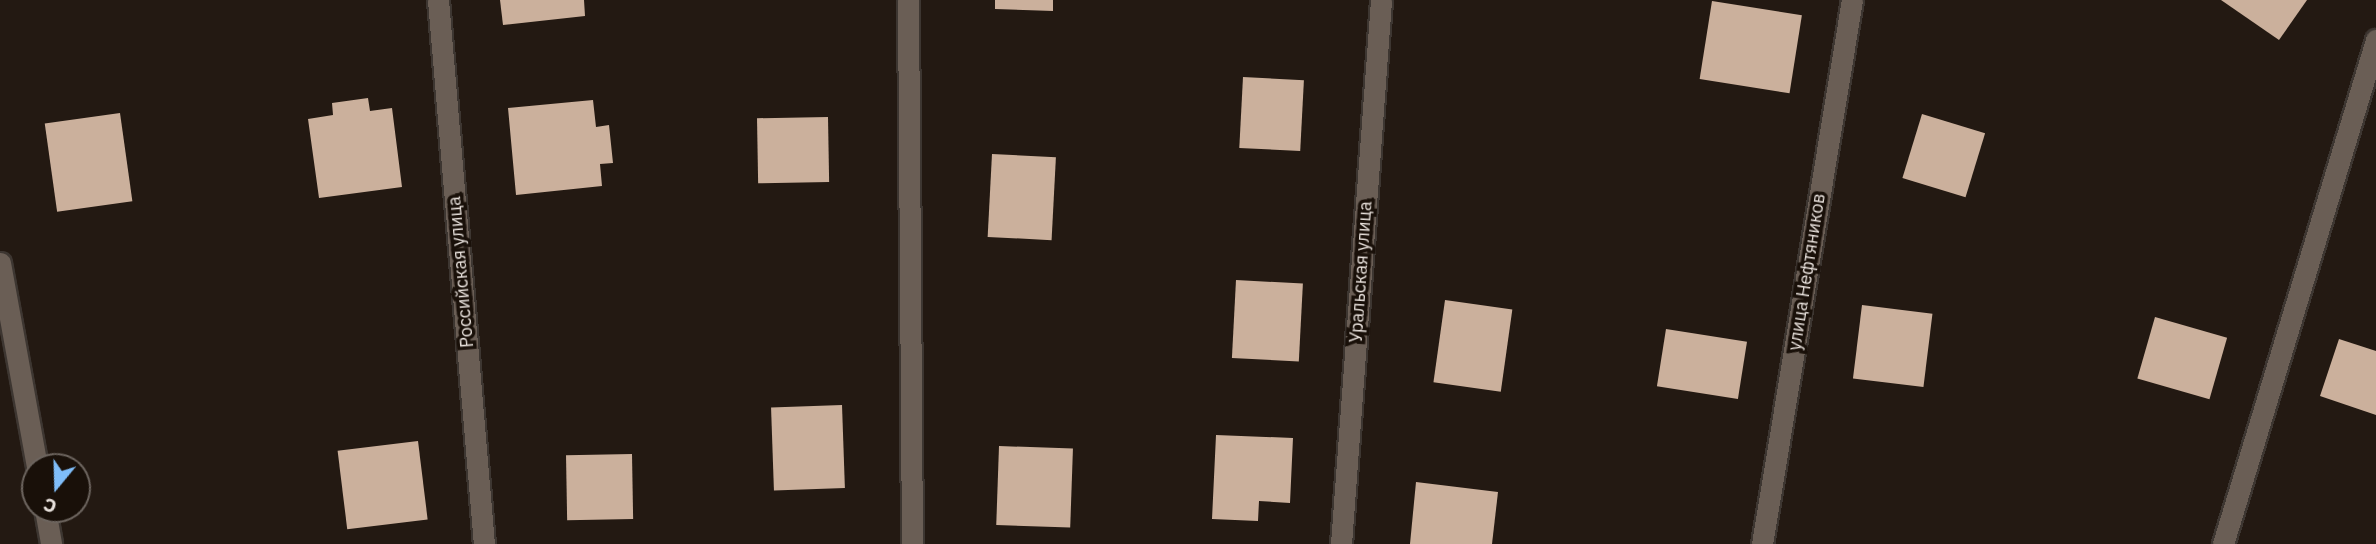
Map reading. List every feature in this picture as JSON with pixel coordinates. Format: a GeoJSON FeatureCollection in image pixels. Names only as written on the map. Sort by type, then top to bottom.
{"type":"FeatureCollection","features":[{"type":"Feature","properties":{"kind":"street","name":"Российская улица"},"geometry":{"type":"LineString","coordinates":[[438,0],[484,544]]}},
{"type":"Feature","properties":{"kind":"street"},"geometry":{"type":"LineString","coordinates":[[908,0],[912,544]]}},
{"type":"Feature","properties":{"kind":"street","name":"Уральская улица"},"geometry":{"type":"LineString","coordinates":[[1341,544],[1381,0]]}},
{"type":"Feature","properties":{"kind":"street","name":"улица Нефтяников"},"geometry":{"type":"LineString","coordinates":[[1762,544],[1852,0]]}},
{"type":"Feature","properties":{"kind":"street"},"geometry":{"type":"LineString","coordinates":[[2223,544],[2376,40]]}},
{"type":"Feature","properties":{"kind":"street"},"geometry":{"type":"LineString","coordinates":[[0,263],[34,453]]}},
{"type":"Feature","properties":{"kind":"street"},"geometry":{"type":"LineString","coordinates":[[47,523],[51,544]]}},
{"type":"Feature","properties":{"kind":"building"},"geometry":{"type":"Polygon","coordinates":[[[500,0],[584,0],[585,16],[503,25],[500,0]]]}},
{"type":"Feature","properties":{"kind":"building"},"geometry":{"type":"Polygon","coordinates":[[[995,0],[1053,0],[1053,11],[995,9],[995,0]]]}},
{"type":"Feature","properties":{"kind":"building"},"geometry":{"type":"Polygon","coordinates":[[[2221,0],[2307,0],[2279,40],[2221,0]]]}},
{"type":"Feature","properties":{"kind":"building"},"geometry":{"type":"Polygon","coordinates":[[[1712,1],[1802,15],[1790,93],[1700,79],[1712,1]]]}},
{"type":"Feature","properties":{"kind":"building"},"geometry":{"type":"Polygon","coordinates":[[[1243,77],[1304,80],[1300,151],[1239,148],[1243,77]]]}},
{"type":"Feature","properties":{"kind":"building"},"geometry":{"type":"Polygon","coordinates":[[[368,98],[370,111],[392,108],[402,187],[319,198],[308,119],[333,115],[332,103],[368,98]]]}},
{"type":"Feature","properties":{"kind":"building"},"geometry":{"type":"Polygon","coordinates":[[[593,100],[596,127],[609,125],[613,163],[600,164],[602,186],[516,195],[508,108],[593,100]]]}},
{"type":"Feature","properties":{"kind":"building"},"geometry":{"type":"Polygon","coordinates":[[[120,113],[132,201],[57,212],[45,124],[120,113]]]}},
{"type":"Feature","properties":{"kind":"building"},"geometry":{"type":"Polygon","coordinates":[[[1922,114],[1985,133],[1966,197],[1902,178],[1922,114]]]}},
{"type":"Feature","properties":{"kind":"building"},"geometry":{"type":"Polygon","coordinates":[[[828,117],[829,182],[758,183],[757,118],[828,117]]]}},
{"type":"Feature","properties":{"kind":"building"},"geometry":{"type":"Polygon","coordinates":[[[992,154],[1056,157],[1052,240],[988,237],[992,154]]]}},
{"type":"Feature","properties":{"kind":"building"},"geometry":{"type":"Polygon","coordinates":[[[1236,280],[1303,284],[1299,361],[1232,358],[1236,280]]]}},
{"type":"Feature","properties":{"kind":"building"},"geometry":{"type":"Polygon","coordinates":[[[1445,300],[1512,309],[1501,392],[1433,382],[1445,300]]]}},
{"type":"Feature","properties":{"kind":"building"},"geometry":{"type":"Polygon","coordinates":[[[1862,305],[1932,314],[1923,387],[1853,378],[1862,305]]]}},
{"type":"Feature","properties":{"kind":"building"},"geometry":{"type":"Polygon","coordinates":[[[2155,317],[2227,338],[2209,399],[2137,379],[2155,317]]]}},
{"type":"Feature","properties":{"kind":"building"},"geometry":{"type":"Polygon","coordinates":[[[1666,329],[1747,342],[1738,399],[1657,386],[1666,329]]]}},
{"type":"Feature","properties":{"kind":"building"},"geometry":{"type":"Polygon","coordinates":[[[2339,339],[2376,351],[2376,415],[2320,396],[2339,339]]]}},
{"type":"Feature","properties":{"kind":"building"},"geometry":{"type":"Polygon","coordinates":[[[842,405],[845,488],[774,490],[771,407],[842,405]]]}},
{"type":"Feature","properties":{"kind":"building"},"geometry":{"type":"Polygon","coordinates":[[[1216,435],[1293,438],[1290,503],[1259,501],[1258,521],[1212,519],[1216,435]]]}},
{"type":"Feature","properties":{"kind":"building"},"geometry":{"type":"Polygon","coordinates":[[[418,441],[428,519],[347,529],[338,451],[418,441]]]}},
{"type":"Feature","properties":{"kind":"building"},"geometry":{"type":"Polygon","coordinates":[[[999,446],[1073,449],[1070,528],[996,525],[999,446]]]}},
{"type":"Feature","properties":{"kind":"building"},"geometry":{"type":"Polygon","coordinates":[[[632,454],[633,519],[567,520],[566,455],[632,454]]]}},
{"type":"Feature","properties":{"kind":"building"},"geometry":{"type":"Polygon","coordinates":[[[1416,482],[1498,492],[1492,544],[1410,544],[1416,482]]]}}]}
